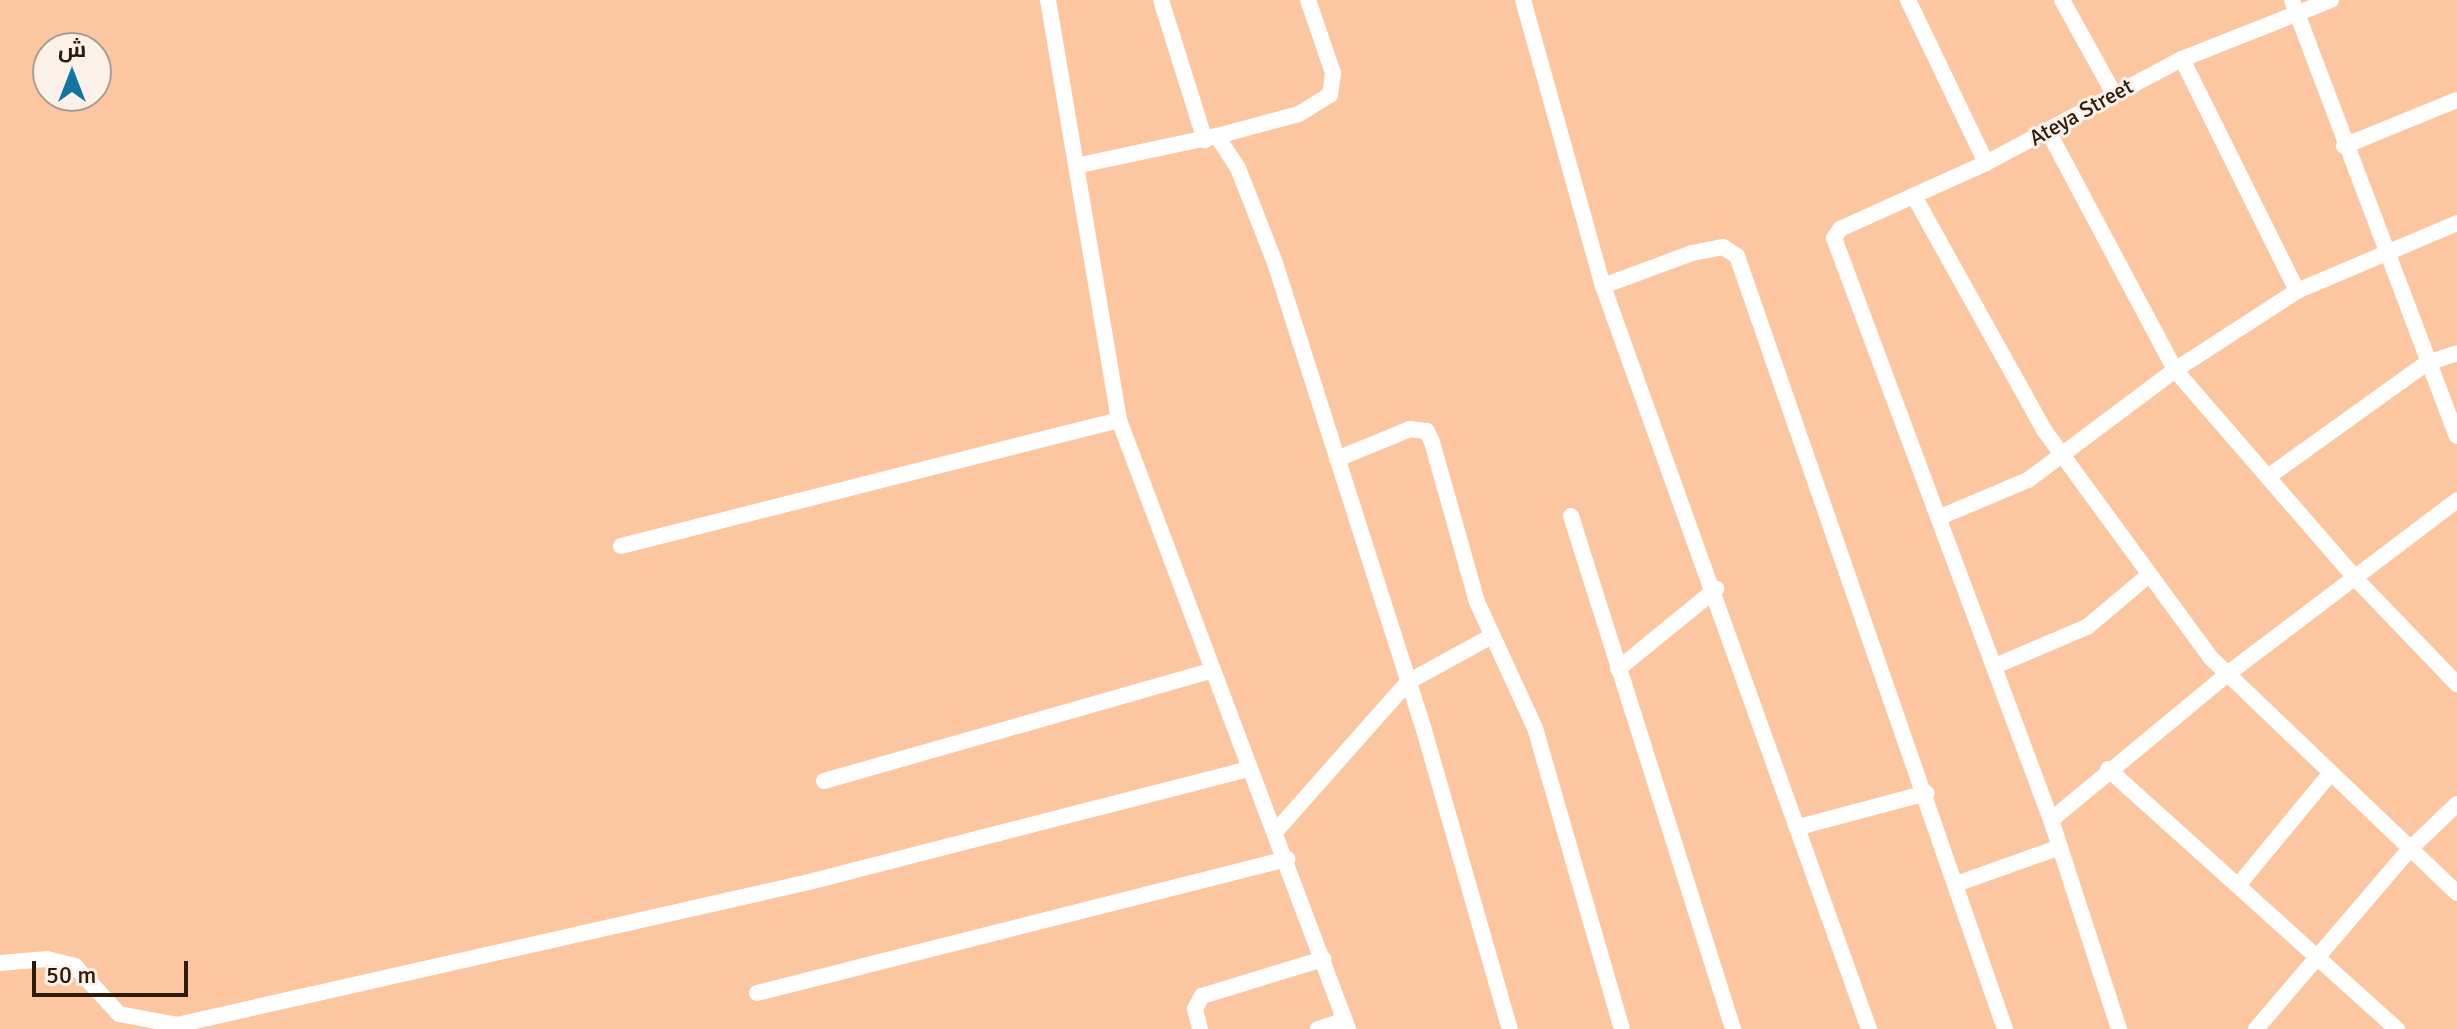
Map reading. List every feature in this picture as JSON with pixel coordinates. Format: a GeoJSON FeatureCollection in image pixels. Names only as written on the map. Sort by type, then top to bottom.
{"type":"FeatureCollection","features":[{"type":"Feature","properties":{"kind":"street"},"geometry":{"type":"LineString","coordinates":[[1048,0],[1080,165],[1119,420],[1211,671],[1287,859],[1346,1024],[1318,1029]]}},
{"type":"Feature","properties":{"kind":"street"},"geometry":{"type":"LineString","coordinates":[[1161,0],[1211,138],[1252,197],[1408,682],[1510,1029]]}},
{"type":"Feature","properties":{"kind":"street"},"geometry":{"type":"LineString","coordinates":[[1080,165],[1211,138],[1299,114],[1330,95],[1333,73],[1308,0]]}},
{"type":"Feature","properties":{"kind":"street"},"geometry":{"type":"LineString","coordinates":[[1523,0],[1603,286],[1716,589],[1869,1029]]}},
{"type":"Feature","properties":{"kind":"street"},"geometry":{"type":"LineString","coordinates":[[1908,0],[1986,163]]}},
{"type":"Feature","properties":{"kind":"street"},"geometry":{"type":"LineString","coordinates":[[2062,0],[2114,94]]}},
{"type":"Feature","properties":{"kind":"street","name":"Ateya Street"},"geometry":{"type":"LineString","coordinates":[[1940,517],[1835,248],[1835,233],[1986,163],[2182,59],[2294,7],[2331,0]]}},
{"type":"Feature","properties":{"kind":"street"},"geometry":{"type":"LineString","coordinates":[[2294,7],[2344,146],[2457,436]]}},
{"type":"Feature","properties":{"kind":"street"},"geometry":{"type":"LineString","coordinates":[[2182,59],[2297,291]]}},
{"type":"Feature","properties":{"kind":"street"},"geometry":{"type":"LineString","coordinates":[[2344,146],[2457,100]]}},
{"type":"Feature","properties":{"kind":"street"},"geometry":{"type":"LineString","coordinates":[[2048,131],[2175,370],[2354,577],[2457,684]]}},
{"type":"Feature","properties":{"kind":"street"},"geometry":{"type":"LineString","coordinates":[[1915,198],[2061,455],[2226,675],[2457,893]]}},
{"type":"Feature","properties":{"kind":"street"},"geometry":{"type":"LineString","coordinates":[[2119,1029],[2051,820],[1940,517],[2001,494],[2061,455],[2175,370],[2297,291],[2386,249],[2457,223]]}},
{"type":"Feature","properties":{"kind":"street"},"geometry":{"type":"LineString","coordinates":[[1603,286],[1692,253],[1723,247],[1737,256],[1959,883],[2005,1029]]}},
{"type":"Feature","properties":{"kind":"street"},"geometry":{"type":"LineString","coordinates":[[2269,476],[2427,363],[2457,353]]}},
{"type":"Feature","properties":{"kind":"street"},"geometry":{"type":"LineString","coordinates":[[621,546],[1119,420]]}},
{"type":"Feature","properties":{"kind":"street"},"geometry":{"type":"LineString","coordinates":[[1337,459],[1395,433],[1427,431],[1490,637],[1535,728],[1622,1029]]}},
{"type":"Feature","properties":{"kind":"street"},"geometry":{"type":"LineString","coordinates":[[2051,820],[2108,769],[2226,675],[2457,500]]}},
{"type":"Feature","properties":{"kind":"street"},"geometry":{"type":"LineString","coordinates":[[1571,516],[1733,1029]]}},
{"type":"Feature","properties":{"kind":"street"},"geometry":{"type":"LineString","coordinates":[[1995,666],[2087,627],[2149,575]]}},
{"type":"Feature","properties":{"kind":"street"},"geometry":{"type":"LineString","coordinates":[[1618,669],[1716,589]]}},
{"type":"Feature","properties":{"kind":"street"},"geometry":{"type":"LineString","coordinates":[[1276,831],[1408,682],[1490,637]]}},
{"type":"Feature","properties":{"kind":"street"},"geometry":{"type":"LineString","coordinates":[[824,781],[1211,671]]}},
{"type":"Feature","properties":{"kind":"street"},"geometry":{"type":"LineString","coordinates":[[0,963],[68,963],[119,1014],[177,1025],[809,882],[1250,769]]}},
{"type":"Feature","properties":{"kind":"street"},"geometry":{"type":"LineString","coordinates":[[2108,769],[2240,883],[2397,1029]]}},
{"type":"Feature","properties":{"kind":"street"},"geometry":{"type":"LineString","coordinates":[[2240,883],[2329,775]]}},
{"type":"Feature","properties":{"kind":"street"},"geometry":{"type":"LineString","coordinates":[[1799,827],[1927,793]]}},
{"type":"Feature","properties":{"kind":"street"},"geometry":{"type":"LineString","coordinates":[[2256,1029],[2322,957],[2410,849],[2457,804]]}},
{"type":"Feature","properties":{"kind":"street"},"geometry":{"type":"LineString","coordinates":[[1959,883],[2060,847]]}},
{"type":"Feature","properties":{"kind":"street"},"geometry":{"type":"LineString","coordinates":[[757,993],[1287,859]]}},
{"type":"Feature","properties":{"kind":"street"},"geometry":{"type":"LineString","coordinates":[[1200,1029],[1195,1009],[1202,996],[1323,959]]}}]}
